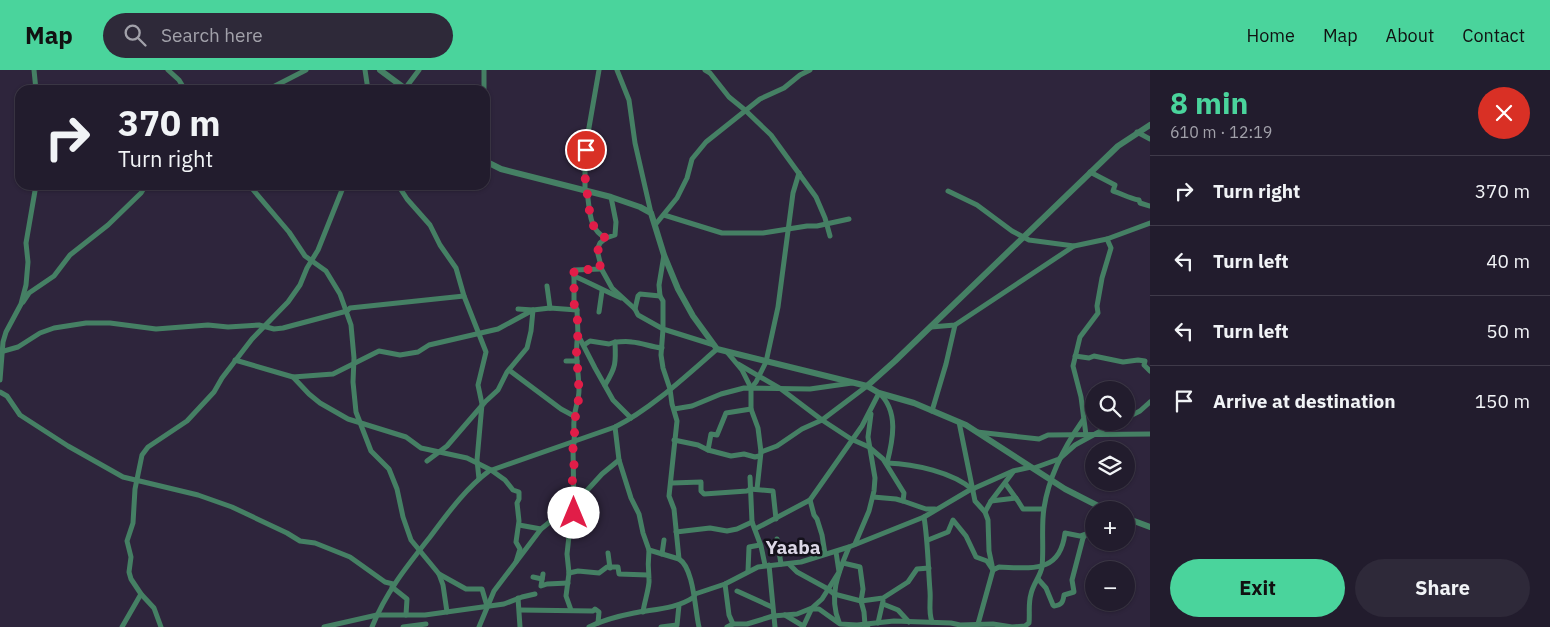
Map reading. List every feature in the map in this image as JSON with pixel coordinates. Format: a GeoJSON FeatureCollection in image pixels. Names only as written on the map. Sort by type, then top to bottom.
{"type":"FeatureCollection","features":[{"type":"Feature","properties":{"kind":"street"},"geometry":{"type":"LineString","coordinates":[[34,70],[36,85]]}},
{"type":"Feature","properties":{"kind":"street"},"geometry":{"type":"LineString","coordinates":[[168,70],[182,85]]}},
{"type":"Feature","properties":{"kind":"street"},"geometry":{"type":"LineString","coordinates":[[277,85],[306,70]]}},
{"type":"Feature","properties":{"kind":"street"},"geometry":{"type":"LineString","coordinates":[[365,70],[367,85]]}},
{"type":"Feature","properties":{"kind":"street"},"geometry":{"type":"LineString","coordinates":[[380,70],[400,85]]}},
{"type":"Feature","properties":{"kind":"street"},"geometry":{"type":"LineString","coordinates":[[409,85],[419,70]]}},
{"type":"Feature","properties":{"kind":"street"},"geometry":{"type":"LineString","coordinates":[[484,70],[484,85]]}},
{"type":"Feature","properties":{"kind":"street"},"geometry":{"type":"LineString","coordinates":[[599,70],[584,160],[586,191],[592,224],[606,238]]}},
{"type":"Feature","properties":{"kind":"street"},"geometry":{"type":"LineString","coordinates":[[617,70],[629,100],[635,143],[651,213],[664,255],[678,289],[693,316],[716,347]]}},
{"type":"Feature","properties":{"kind":"street"},"geometry":{"type":"LineString","coordinates":[[704,70],[710,73],[729,97],[746,110],[771,135],[816,197],[830,236]]}},
{"type":"Feature","properties":{"kind":"street"},"geometry":{"type":"LineString","coordinates":[[655,225],[677,198],[687,178],[692,159],[706,142],[760,99],[784,88],[800,75],[810,70]]}},
{"type":"Feature","properties":{"kind":"street"},"geometry":{"type":"LineString","coordinates":[[674,440],[731,456],[744,454],[755,457],[777,446],[802,429],[822,420],[867,386],[931,327],[1118,146],[1150,125]]}},
{"type":"Feature","properties":{"kind":"street"},"geometry":{"type":"LineString","coordinates":[[1138,132],[1150,139]]}},
{"type":"Feature","properties":{"kind":"street"},"geometry":{"type":"LineString","coordinates":[[490,164],[501,169],[612,197],[651,213]]}},
{"type":"Feature","properties":{"kind":"street"},"geometry":{"type":"LineString","coordinates":[[1090,172],[1115,185],[1113,191],[1150,206]]}},
{"type":"Feature","properties":{"kind":"street"},"geometry":{"type":"LineString","coordinates":[[751,388],[766,362],[778,307],[793,193],[798,173]]}},
{"type":"Feature","properties":{"kind":"street"},"geometry":{"type":"LineString","coordinates":[[21,304],[26,284],[28,262],[26,243],[35,190]]}},
{"type":"Feature","properties":{"kind":"street"},"geometry":{"type":"LineString","coordinates":[[0,380],[1,351],[6,332],[28,294],[54,276],[70,255],[108,225],[142,190]]}},
{"type":"Feature","properties":{"kind":"street"},"geometry":{"type":"LineString","coordinates":[[253,190],[289,232],[298,248],[312,262],[326,271],[348,311],[351,325],[356,412],[371,450],[389,469],[397,489],[403,517],[411,540],[439,574],[466,589],[482,588],[487,606]]}},
{"type":"Feature","properties":{"kind":"street"},"geometry":{"type":"LineString","coordinates":[[160,627],[154,608],[141,594],[131,579],[129,572],[131,557],[127,541],[133,523],[137,480],[144,451],[187,421],[214,392],[235,360],[264,326],[288,302],[300,285],[307,268],[312,262],[330,223],[342,190]]}},
{"type":"Feature","properties":{"kind":"street"},"geometry":{"type":"LineString","coordinates":[[401,190],[430,225],[440,245],[456,268],[464,296],[486,352],[478,385],[482,406],[477,464],[479,479]]}},
{"type":"Feature","properties":{"kind":"street"},"geometry":{"type":"LineString","coordinates":[[948,190],[977,204],[1012,231],[1029,240],[1074,246],[1107,239],[1150,223]]}},
{"type":"Feature","properties":{"kind":"street"},"geometry":{"type":"LineString","coordinates":[[612,197],[616,222],[615,235],[606,238],[600,243],[597,250],[601,269],[612,288],[635,309],[638,315],[662,329],[726,352],[867,386],[879,393],[914,403],[959,422],[977,432],[1050,480],[1089,501]]}},
{"type":"Feature","properties":{"kind":"street"},"geometry":{"type":"LineString","coordinates":[[664,215],[722,233],[763,233],[849,219]]}},
{"type":"Feature","properties":{"kind":"street"},"geometry":{"type":"LineString","coordinates":[[1086,435],[1081,397],[1073,366],[1080,337],[1098,312],[1102,278],[1111,248],[1107,239]]}},
{"type":"Feature","properties":{"kind":"street"},"geometry":{"type":"LineString","coordinates":[[931,327],[955,325],[1074,246]]}},
{"type":"Feature","properties":{"kind":"street"},"geometry":{"type":"LineString","coordinates":[[664,255],[659,279],[660,296],[664,301],[662,329],[663,368],[670,388],[677,421],[672,483],[669,496],[674,509],[679,559]]}},
{"type":"Feature","properties":{"kind":"street"},"geometry":{"type":"LineString","coordinates":[[571,610],[566,596],[569,572],[567,554],[570,527],[574,513],[574,416],[578,405],[579,390],[574,270],[601,269]]}},
{"type":"Feature","properties":{"kind":"street"},"geometry":{"type":"LineString","coordinates":[[574,276],[594,285],[602,291],[626,300]]}},
{"type":"Feature","properties":{"kind":"street"},"geometry":{"type":"LineString","coordinates":[[547,286],[550,308]]}},
{"type":"Feature","properties":{"kind":"street"},"geometry":{"type":"LineString","coordinates":[[599,312],[602,291]]}},
{"type":"Feature","properties":{"kind":"street"},"geometry":{"type":"LineString","coordinates":[[635,309],[640,294],[660,296]]}},
{"type":"Feature","properties":{"kind":"street"},"geometry":{"type":"LineString","coordinates":[[1,351],[18,348],[40,332],[86,323],[136,325],[156,329],[208,325],[228,327],[264,326],[274,329],[284,328],[361,306],[464,296]]}},
{"type":"Feature","properties":{"kind":"street"},"geometry":{"type":"LineString","coordinates":[[518,309],[550,308],[577,310]]}},
{"type":"Feature","properties":{"kind":"street"},"geometry":{"type":"LineString","coordinates":[[235,360],[293,377],[333,374],[379,351],[400,355],[418,352],[429,345],[498,329],[533,310]]}},
{"type":"Feature","properties":{"kind":"street"},"geometry":{"type":"LineString","coordinates":[[426,461],[447,446],[498,390],[509,370],[527,348],[533,310]]}},
{"type":"Feature","properties":{"kind":"street"},"geometry":{"type":"LineString","coordinates":[[932,411],[955,325]]}},
{"type":"Feature","properties":{"kind":"street"},"geometry":{"type":"LineString","coordinates":[[578,335],[613,400],[631,418]]}},
{"type":"Feature","properties":{"kind":"street"},"geometry":{"type":"LineString","coordinates":[[584,345],[590,341],[609,344],[632,342],[643,344],[647,347],[662,348]]}},
{"type":"Feature","properties":{"kind":"street"},"geometry":{"type":"LineString","coordinates":[[604,385],[616,362],[615,342]]}},
{"type":"Feature","properties":{"kind":"street"},"geometry":{"type":"LineString","coordinates":[[372,627],[393,586],[456,503],[479,479],[491,470],[616,427],[670,388],[716,347]]}},
{"type":"Feature","properties":{"kind":"street"},"geometry":{"type":"LineString","coordinates":[[726,352],[738,364],[782,389],[822,420],[869,448],[887,464],[904,493],[903,502]]}},
{"type":"Feature","properties":{"kind":"street"},"geometry":{"type":"LineString","coordinates":[[1075,356],[1089,358],[1094,356],[1123,362],[1131,360],[1145,361],[1144,365],[1150,371]]}},
{"type":"Feature","properties":{"kind":"street"},"geometry":{"type":"LineString","coordinates":[[566,361],[578,361]]}},
{"type":"Feature","properties":{"kind":"street"},"geometry":{"type":"LineString","coordinates":[[738,364],[751,388],[751,409],[758,428],[760,454],[757,490]]}},
{"type":"Feature","properties":{"kind":"street"},"geometry":{"type":"LineString","coordinates":[[509,370],[561,409],[574,416]]}},
{"type":"Feature","properties":{"kind":"street"},"geometry":{"type":"LineString","coordinates":[[293,377],[320,403],[348,419],[406,437],[421,448],[467,458],[491,470],[505,480],[513,490],[519,492],[517,503],[519,524],[516,542],[520,549],[516,562]]}},
{"type":"Feature","properties":{"kind":"street"},"geometry":{"type":"LineString","coordinates":[[674,409],[692,406],[732,391],[751,388],[810,390],[855,383]]}},
{"type":"Feature","properties":{"kind":"street"},"geometry":{"type":"LineString","coordinates":[[0,392],[7,396],[20,414],[68,446],[123,477],[198,495],[225,504],[300,541],[321,545],[350,557],[393,586],[407,599],[406,615]]}},
{"type":"Feature","properties":{"kind":"street"},"geometry":{"type":"LineString","coordinates":[[755,530],[810,500],[835,465],[873,406],[879,393]]}},
{"type":"Feature","properties":{"kind":"street"},"geometry":{"type":"LineString","coordinates":[[879,393],[888,403],[894,438],[887,464]]}},
{"type":"Feature","properties":{"kind":"street"},"geometry":{"type":"LineString","coordinates":[[1135,414],[1150,402]]}},
{"type":"Feature","properties":{"kind":"street"},"geometry":{"type":"LineString","coordinates":[[855,544],[869,511],[875,478],[869,448],[869,426],[873,406]]}},
{"type":"Feature","properties":{"kind":"street"},"geometry":{"type":"LineString","coordinates":[[708,450],[712,434],[717,435],[726,413],[751,409]]}},
{"type":"Feature","properties":{"kind":"street"},"geometry":{"type":"LineString","coordinates":[[727,627],[733,624],[747,625],[773,616],[805,612],[812,609],[819,609],[840,625],[865,625],[894,621],[913,624],[932,622],[959,626],[978,624],[1012,627],[1026,626],[1029,623],[1028,608],[1031,592],[1042,567],[1043,509],[1050,480],[1059,459],[1083,420]]}},
{"type":"Feature","properties":{"kind":"street"},"geometry":{"type":"LineString","coordinates":[[959,422],[975,501],[985,512],[988,520],[989,552],[993,570],[978,624]]}},
{"type":"Feature","properties":{"kind":"street"},"geometry":{"type":"LineString","coordinates":[[616,427],[619,460],[631,498],[639,514],[649,550],[648,575],[650,580],[644,612]]}},
{"type":"Feature","properties":{"kind":"street"},"geometry":{"type":"LineString","coordinates":[[589,627],[625,615],[679,606],[694,597],[695,594],[725,584],[748,571],[767,565],[801,562],[836,552],[924,517],[968,491],[1014,471],[1032,468],[1059,459],[1075,445],[1100,431]]}},
{"type":"Feature","properties":{"kind":"street"},"geometry":{"type":"LineString","coordinates":[[977,432],[1039,439],[1048,435],[1150,434]]}},
{"type":"Feature","properties":{"kind":"street"},"geometry":{"type":"LineString","coordinates":[[479,627],[494,591],[540,529],[573,504],[602,474],[619,460]]}},
{"type":"Feature","properties":{"kind":"street"},"geometry":{"type":"LineString","coordinates":[[887,464],[912,465],[954,477],[965,482],[973,490]]}},
{"type":"Feature","properties":{"kind":"street"},"geometry":{"type":"LineString","coordinates":[[985,512],[1014,471]]}},
{"type":"Feature","properties":{"kind":"street"},"geometry":{"type":"LineString","coordinates":[[750,477],[752,522],[767,565],[775,627]]}},
{"type":"Feature","properties":{"kind":"street"},"geometry":{"type":"LineString","coordinates":[[672,483],[701,482],[701,491],[704,494],[723,494],[750,489],[773,491],[776,519]]}},
{"type":"Feature","properties":{"kind":"street"},"geometry":{"type":"LineString","coordinates":[[1005,483],[1022,509],[1043,509]]}},
{"type":"Feature","properties":{"kind":"street"},"geometry":{"type":"LineString","coordinates":[[872,497],[896,499],[926,510],[938,508]]}},
{"type":"Feature","properties":{"kind":"street"},"geometry":{"type":"LineString","coordinates":[[991,501],[1016,498]]}},
{"type":"Feature","properties":{"kind":"street"},"geometry":{"type":"LineString","coordinates":[[810,500],[822,535],[825,554]]}},
{"type":"Feature","properties":{"kind":"street"},"geometry":{"type":"LineString","coordinates":[[924,517],[928,540],[929,614],[932,622]]}},
{"type":"Feature","properties":{"kind":"street"},"geometry":{"type":"LineString","coordinates":[[928,540],[948,532],[953,520],[966,536],[976,557],[987,561],[993,570]]}},
{"type":"Feature","properties":{"kind":"street"},"geometry":{"type":"LineString","coordinates":[[1135,521],[1150,527]]}},
{"type":"Feature","properties":{"kind":"street"},"geometry":{"type":"LineString","coordinates":[[676,532],[710,528],[727,531],[737,529],[752,522]]}},
{"type":"Feature","properties":{"kind":"street"},"geometry":{"type":"LineString","coordinates":[[519,524],[540,529]]}},
{"type":"Feature","properties":{"kind":"street"},"geometry":{"type":"LineString","coordinates":[[993,570],[999,567],[1042,567],[1050,563],[1060,552],[1064,544],[1065,533],[1085,535],[1072,576],[1074,592],[1064,595],[1060,605],[1054,606],[1046,588],[1038,579]]}},
{"type":"Feature","properties":{"kind":"street"},"geometry":{"type":"LineString","coordinates":[[777,539],[781,564]]}},
{"type":"Feature","properties":{"kind":"street"},"geometry":{"type":"LineString","coordinates":[[662,554],[664,540]]}},
{"type":"Feature","properties":{"kind":"street"},"geometry":{"type":"LineString","coordinates":[[748,571],[749,547],[760,545]]}},
{"type":"Feature","properties":{"kind":"street"},"geometry":{"type":"LineString","coordinates":[[785,615],[803,626],[812,609],[822,599],[839,572],[849,547]]}},
{"type":"Feature","properties":{"kind":"street"},"geometry":{"type":"LineString","coordinates":[[649,550],[682,560],[695,594],[699,627]]}},
{"type":"Feature","properties":{"kind":"street"},"geometry":{"type":"LineString","coordinates":[[836,552],[839,572],[834,594],[834,610],[840,625]]}},
{"type":"Feature","properties":{"kind":"street"},"geometry":{"type":"LineString","coordinates":[[608,553],[610,568]]}},
{"type":"Feature","properties":{"kind":"street"},"geometry":{"type":"LineString","coordinates":[[843,563],[860,567],[864,589],[861,601],[865,625]]}},
{"type":"Feature","properties":{"kind":"street"},"geometry":{"type":"LineString","coordinates":[[789,564],[797,572],[834,594],[861,601],[883,601],[898,610],[913,624]]}},
{"type":"Feature","properties":{"kind":"street"},"geometry":{"type":"LineString","coordinates":[[569,572],[599,573],[607,567],[618,568],[619,574],[648,575]]}},
{"type":"Feature","properties":{"kind":"street"},"geometry":{"type":"LineString","coordinates":[[878,623],[883,601],[908,582],[916,569],[929,568]]}},
{"type":"Feature","properties":{"kind":"street"},"geometry":{"type":"LineString","coordinates":[[439,574],[443,585],[446,612]]}},
{"type":"Feature","properties":{"kind":"street"},"geometry":{"type":"LineString","coordinates":[[534,576],[542,577],[542,586],[568,583]]}},
{"type":"Feature","properties":{"kind":"street"},"geometry":{"type":"LineString","coordinates":[[725,584],[729,615],[733,624]]}},
{"type":"Feature","properties":{"kind":"street"},"geometry":{"type":"LineString","coordinates":[[737,591],[772,606]]}},
{"type":"Feature","properties":{"kind":"street"},"geometry":{"type":"LineString","coordinates":[[122,627],[141,594]]}},
{"type":"Feature","properties":{"kind":"street"},"geometry":{"type":"LineString","coordinates":[[324,627],[377,614],[425,616],[504,604],[535,594]]}},
{"type":"Feature","properties":{"kind":"street"},"geometry":{"type":"LineString","coordinates":[[518,598],[520,627]]}},
{"type":"Feature","properties":{"kind":"street"},"geometry":{"type":"LineString","coordinates":[[663,626],[677,625],[679,606]]}},
{"type":"Feature","properties":{"kind":"street"},"geometry":{"type":"LineString","coordinates":[[520,610],[593,611],[595,609],[599,612],[598,623]]}},
{"type":"Feature","properties":{"kind":"street"},"geometry":{"type":"LineString","coordinates":[[403,627],[425,626],[425,616]]}},
{"type":"Feature","properties":{"kind":"street"},"geometry":{"type":"LineString","coordinates":[[865,625],[873,627]]}},
{"type":"Feature","properties":{"kind":"district","name":"Yaaba"},"geometry":{"type":"Point","coordinates":[793,547]}},
{"type":"Feature","properties":{"kind":"route"},"geometry":{"type":"LineString","coordinates":[[574,513],[572,473],[575,441],[574,416],[578,405],[579,390],[574,270],[601,269],[597,250],[600,243],[606,238],[592,224],[587,192],[585,190],[584,160],[586,150]]}}]}
